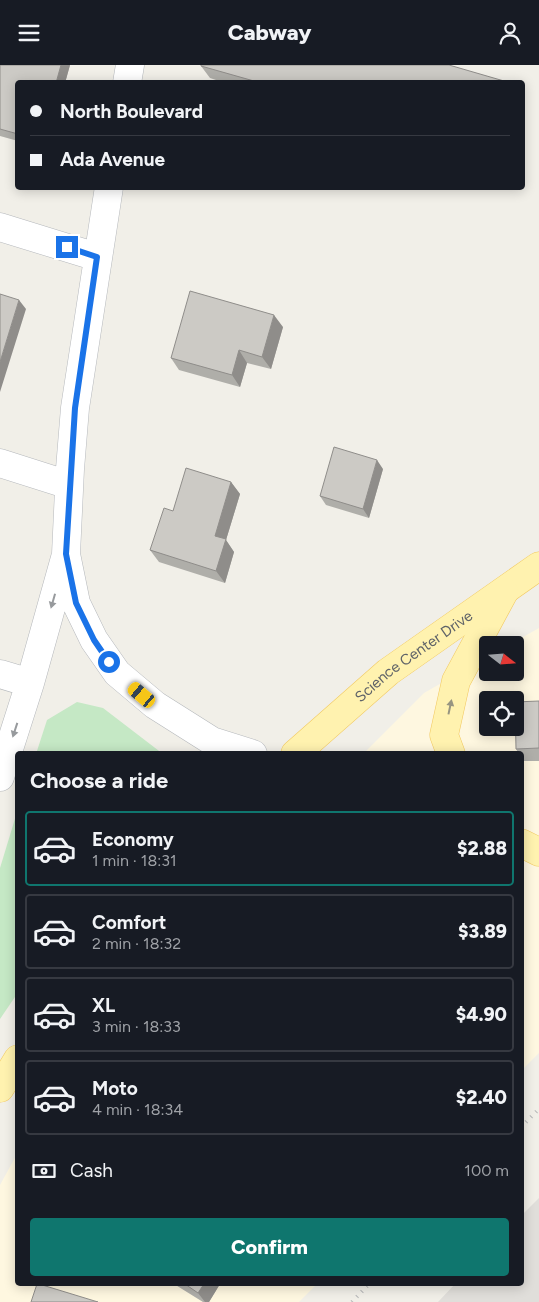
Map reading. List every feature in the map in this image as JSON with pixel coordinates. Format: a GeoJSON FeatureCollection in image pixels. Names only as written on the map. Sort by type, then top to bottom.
{"type":"FeatureCollection","features":[{"type":"Feature","properties":{"kind":"main road","name":"Science Center Drive"},"geometry":{"type":"LineString","coordinates":[[298,751],[388,672],[539,566]]}},
{"type":"Feature","properties":{"kind":"main road"},"geometry":{"type":"LineString","coordinates":[[450,751],[444,735],[456,681],[507,587]]}},
{"type":"Feature","properties":{"kind":"main road"},"geometry":{"type":"LineString","coordinates":[[524,844],[539,852]]}},
{"type":"Feature","properties":{"kind":"main road"},"geometry":{"type":"LineString","coordinates":[[0,1088],[15,1064]]}},
{"type":"Feature","properties":{"kind":"street"},"geometry":{"type":"LineString","coordinates":[[128,80],[130,65]]}},
{"type":"Feature","properties":{"kind":"street"},"geometry":{"type":"LineString","coordinates":[[0,777],[30,683],[66,554],[75,408],[108,190]]}},
{"type":"Feature","properties":{"kind":"street"},"geometry":{"type":"LineString","coordinates":[[0,227],[97,257]]}},
{"type":"Feature","properties":{"kind":"street"},"geometry":{"type":"LineString","coordinates":[[0,463],[69,485]]}},
{"type":"Feature","properties":{"kind":"street"},"geometry":{"type":"LineString","coordinates":[[66,554],[76,603],[94,640],[117,673],[155,705],[212,741],[244,751]]}},
{"type":"Feature","properties":{"kind":"street"},"geometry":{"type":"LineString","coordinates":[[0,674],[30,683]]}},
{"type":"Feature","properties":{"kind":"street"},"geometry":{"type":"LineString","coordinates":[[524,853],[539,859]]}},
{"type":"Feature","properties":{"kind":"shaded area"},"geometry":{"type":"Polygon","coordinates":[[[539,628],[539,1053],[524,1068],[524,751],[366,751],[424,693],[479,662],[479,681],[524,681],[524,636],[539,628]]]}},
{"type":"Feature","properties":{"kind":"shaded area"},"geometry":{"type":"Polygon","coordinates":[[[15,1158],[15,1286],[315,1286],[299,1302],[0,1302],[0,1185],[15,1158]]]}},
{"type":"Feature","properties":{"kind":"shaded area"},"geometry":{"type":"Polygon","coordinates":[[[539,1198],[539,1302],[438,1302],[453,1286],[524,1286],[524,1213],[539,1198]]]}},
{"type":"Feature","properties":{"kind":"green space"},"geometry":{"type":"Polygon","coordinates":[[[77,702],[103,708],[159,751],[37,751],[47,720],[77,702]]]}},
{"type":"Feature","properties":{"kind":"green space"},"geometry":{"type":"Polygon","coordinates":[[[15,819],[15,997],[0,1019],[0,868],[15,819]]]}},
{"type":"Feature","properties":{"kind":"building"},"geometry":{"type":"Polygon","coordinates":[[[0,65],[61,65],[57,80],[15,80],[15,133],[0,129],[0,65]]]}},
{"type":"Feature","properties":{"kind":"building"},"geometry":{"type":"Polygon","coordinates":[[[449,65],[501,80],[250,80],[201,66],[449,65]]]}},
{"type":"Feature","properties":{"kind":"building"},"geometry":{"type":"Polygon","coordinates":[[[190,291],[274,315],[262,357],[239,350],[232,375],[171,358],[190,291]]]}},
{"type":"Feature","properties":{"kind":"building"},"geometry":{"type":"Polygon","coordinates":[[[0,294],[19,300],[0,362],[0,294]]]}},
{"type":"Feature","properties":{"kind":"building"},"geometry":{"type":"Polygon","coordinates":[[[334,447],[377,460],[363,509],[320,496],[334,447]]]}},
{"type":"Feature","properties":{"kind":"building"},"geometry":{"type":"Polygon","coordinates":[[[186,468],[231,482],[215,536],[226,539],[216,571],[150,550],[164,508],[173,511],[186,468]]]}},
{"type":"Feature","properties":{"kind":"building"},"geometry":{"type":"Polygon","coordinates":[[[539,701],[539,748],[516,749],[516,736],[524,736],[524,702],[539,701]]]}},
{"type":"Feature","properties":{"kind":"building"},"geometry":{"type":"Polygon","coordinates":[[[36,1286],[46,1286],[98,1302],[31,1302],[36,1286]]]}},
{"type":"Feature","properties":{"kind":"building"},"geometry":{"type":"Polygon","coordinates":[[[188,1286],[203,1286],[198,1293],[188,1286]]]}},
{"type":"Feature","properties":{"kind":"railway"},"geometry":{"type":"LineString","coordinates":[[524,1124],[539,1109]]}},
{"type":"Feature","properties":{"kind":"railway"},"geometry":{"type":"LineString","coordinates":[[352,1302],[367,1286]]}},
{"type":"Feature","properties":{"kind":"route"},"geometry":{"type":"LineString","coordinates":[[67,247],[97,257],[75,408],[66,554],[76,603],[94,640],[109,662]]}}]}
